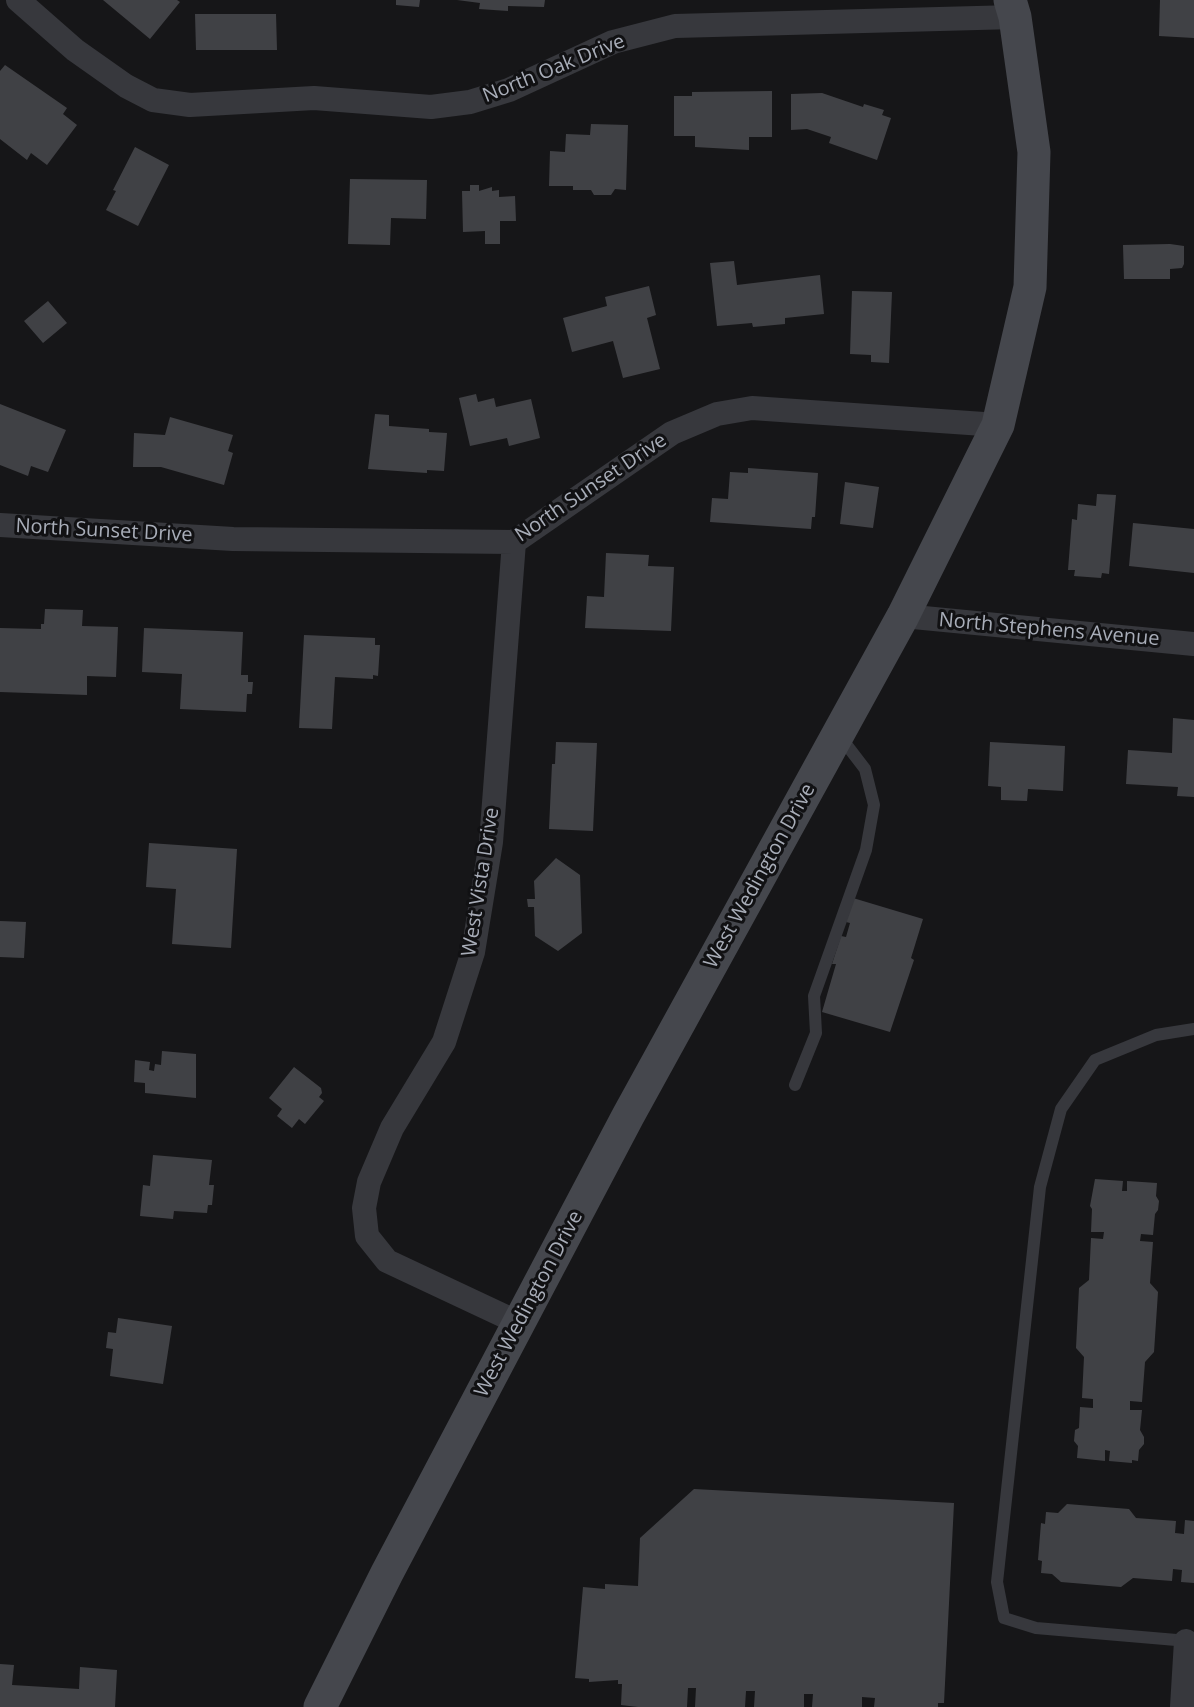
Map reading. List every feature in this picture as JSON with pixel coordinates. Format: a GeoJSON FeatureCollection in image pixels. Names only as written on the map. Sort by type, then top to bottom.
{"type":"FeatureCollection","features":[{"type":"Feature","properties":{"kind":"main road","name":"West Wedington Drive"},"geometry":{"type":"LineString","coordinates":[[320,1707],[628,1116],[903,616],[998,425],[1030,287],[1034,152],[1013,8]]}},
{"type":"Feature","properties":{"kind":"street","name":"North Oak Drive"},"geometry":{"type":"LineString","coordinates":[[18,0],[75,51],[126,86],[153,100],[190,105],[314,98],[431,106],[470,102],[509,90],[613,42],[675,26],[1013,8]]}},
{"type":"Feature","properties":{"kind":"street","name":"North Sunset Drive"},"geometry":{"type":"LineString","coordinates":[[0,525],[233,539],[514,543],[672,433],[717,414],[752,408],[998,425]]}},
{"type":"Feature","properties":{"kind":"street","name":"West Vista Drive"},"geometry":{"type":"LineString","coordinates":[[514,543],[491,842],[473,952],[444,1042],[392,1128],[369,1182],[364,1208],[367,1236],[387,1261],[519,1323]]}},
{"type":"Feature","properties":{"kind":"street","name":"North Stephens Avenue"},"geometry":{"type":"LineString","coordinates":[[903,616],[1194,644]]}},
{"type":"Feature","properties":{"kind":"street"},"geometry":{"type":"LineString","coordinates":[[1182,1707],[1190,1641]]}},
{"type":"Feature","properties":{"kind":"lane"},"geometry":{"type":"LineString","coordinates":[[795,1084],[816,1033],[814,996],[866,850],[874,805],[865,769],[838,734]]}},
{"type":"Feature","properties":{"kind":"lane"},"geometry":{"type":"LineString","coordinates":[[1190,1641],[1036,1628],[1004,1618],[997,1582],[1040,1186],[1061,1109],[1095,1060],[1156,1035],[1194,1029]]}},
{"type":"Feature","properties":{"kind":"building"},"geometry":{"type":"Polygon","coordinates":[[[103,0],[177,0],[180,2],[150,39],[103,0]]]}},
{"type":"Feature","properties":{"kind":"building"},"geometry":{"type":"Polygon","coordinates":[[[396,0],[420,0],[419,7],[396,5],[396,0]]]}},
{"type":"Feature","properties":{"kind":"building"},"geometry":{"type":"Polygon","coordinates":[[[457,0],[545,0],[544,7],[508,6],[508,11],[479,9],[480,3],[457,0]]]}},
{"type":"Feature","properties":{"kind":"building"},"geometry":{"type":"Polygon","coordinates":[[[1160,0],[1194,0],[1194,38],[1159,36],[1160,0]]]}},
{"type":"Feature","properties":{"kind":"building"},"geometry":{"type":"Polygon","coordinates":[[[195,14],[276,14],[277,50],[196,50],[195,14]]]}},
{"type":"Feature","properties":{"kind":"building"},"geometry":{"type":"Polygon","coordinates":[[[5,65],[67,108],[63,114],[77,125],[47,165],[31,153],[27,160],[0,139],[0,71],[5,65]]]}},
{"type":"Feature","properties":{"kind":"building"},"geometry":{"type":"Polygon","coordinates":[[[772,91],[772,137],[749,137],[749,150],[695,147],[695,136],[674,136],[674,96],[692,96],[692,92],[772,91]]]}},
{"type":"Feature","properties":{"kind":"building"},"geometry":{"type":"Polygon","coordinates":[[[822,93],[863,107],[864,104],[884,110],[882,115],[891,118],[877,160],[829,143],[831,137],[807,129],[791,130],[791,94],[822,93]]]}},
{"type":"Feature","properties":{"kind":"building"},"geometry":{"type":"Polygon","coordinates":[[[591,124],[628,125],[626,190],[615,189],[611,195],[594,195],[591,190],[573,190],[573,186],[549,186],[550,151],[565,152],[566,134],[590,135],[591,124]]]}},
{"type":"Feature","properties":{"kind":"building"},"geometry":{"type":"Polygon","coordinates":[[[135,147],[169,165],[138,226],[106,210],[116,191],[113,190],[135,147]]]}},
{"type":"Feature","properties":{"kind":"building"},"geometry":{"type":"Polygon","coordinates":[[[350,179],[427,180],[426,219],[391,218],[390,245],[348,244],[350,179]]]}},
{"type":"Feature","properties":{"kind":"building"},"geometry":{"type":"Polygon","coordinates":[[[470,185],[479,185],[479,191],[492,187],[492,191],[499,190],[499,197],[515,196],[516,221],[500,221],[500,244],[485,244],[485,231],[463,232],[462,191],[470,191],[470,185]]]}},
{"type":"Feature","properties":{"kind":"building"},"geometry":{"type":"Polygon","coordinates":[[[1123,245],[1184,246],[1184,264],[1182,268],[1170,269],[1170,279],[1124,279],[1123,245]]]}},
{"type":"Feature","properties":{"kind":"building"},"geometry":{"type":"Polygon","coordinates":[[[734,261],[737,285],[820,275],[824,314],[785,318],[785,324],[753,327],[752,323],[717,326],[710,263],[734,261]]]}},
{"type":"Feature","properties":{"kind":"building"},"geometry":{"type":"Polygon","coordinates":[[[649,286],[656,315],[647,318],[660,369],[623,378],[613,341],[572,352],[563,318],[607,306],[605,297],[649,286]]]}},
{"type":"Feature","properties":{"kind":"building"},"geometry":{"type":"Polygon","coordinates":[[[852,291],[892,292],[889,363],[871,362],[871,355],[850,354],[852,291]]]}},
{"type":"Feature","properties":{"kind":"building"},"geometry":{"type":"Polygon","coordinates":[[[48,301],[67,323],[43,343],[24,321],[48,301]]]}},
{"type":"Feature","properties":{"kind":"building"},"geometry":{"type":"Polygon","coordinates":[[[476,394],[478,402],[494,398],[496,407],[531,399],[540,438],[509,446],[507,438],[470,446],[459,398],[476,394]]]}},
{"type":"Feature","properties":{"kind":"building"},"geometry":{"type":"Polygon","coordinates":[[[0,404],[66,430],[48,472],[31,466],[28,476],[0,465],[0,404]]]}},
{"type":"Feature","properties":{"kind":"building"},"geometry":{"type":"Polygon","coordinates":[[[375,414],[389,415],[389,426],[429,429],[429,432],[447,433],[444,471],[427,470],[427,473],[368,469],[375,414]]]}},
{"type":"Feature","properties":{"kind":"building"},"geometry":{"type":"Polygon","coordinates":[[[170,417],[233,435],[228,451],[233,453],[224,485],[161,467],[133,467],[134,433],[165,435],[170,417]]]}},
{"type":"Feature","properties":{"kind":"building"},"geometry":{"type":"Polygon","coordinates":[[[748,468],[818,473],[815,517],[812,517],[811,529],[710,522],[712,498],[728,499],[730,472],[748,473],[748,468]]]}},
{"type":"Feature","properties":{"kind":"building"},"geometry":{"type":"Polygon","coordinates":[[[845,482],[879,487],[873,528],[840,524],[845,482]]]}},
{"type":"Feature","properties":{"kind":"building"},"geometry":{"type":"Polygon","coordinates":[[[1097,494],[1116,495],[1109,574],[1102,573],[1101,578],[1074,576],[1075,570],[1068,570],[1072,519],[1077,520],[1078,504],[1096,506],[1097,494]]]}},
{"type":"Feature","properties":{"kind":"building"},"geometry":{"type":"Polygon","coordinates":[[[1133,523],[1194,529],[1194,573],[1129,566],[1133,523]]]}},
{"type":"Feature","properties":{"kind":"building"},"geometry":{"type":"Polygon","coordinates":[[[606,553],[649,555],[648,566],[674,567],[671,631],[585,628],[587,596],[604,597],[606,553]]]}},
{"type":"Feature","properties":{"kind":"building"},"geometry":{"type":"Polygon","coordinates":[[[45,609],[83,610],[82,626],[118,627],[116,677],[87,676],[87,695],[0,692],[0,628],[41,629],[41,624],[44,624],[45,609]]]}},
{"type":"Feature","properties":{"kind":"building"},"geometry":{"type":"Polygon","coordinates":[[[144,628],[243,632],[241,675],[248,675],[248,682],[253,682],[252,694],[247,694],[246,712],[180,709],[182,674],[142,672],[144,628]]]}},
{"type":"Feature","properties":{"kind":"building"},"geometry":{"type":"Polygon","coordinates":[[[304,635],[375,638],[375,645],[380,645],[378,676],[373,675],[373,679],[335,677],[332,729],[299,728],[304,635]]]}},
{"type":"Feature","properties":{"kind":"building"},"geometry":{"type":"Polygon","coordinates":[[[1173,718],[1194,720],[1194,797],[1177,796],[1178,787],[1126,784],[1128,750],[1172,753],[1173,718]]]}},
{"type":"Feature","properties":{"kind":"building"},"geometry":{"type":"Polygon","coordinates":[[[556,742],[597,743],[593,831],[549,829],[552,764],[555,764],[556,742]]]}},
{"type":"Feature","properties":{"kind":"building"},"geometry":{"type":"Polygon","coordinates":[[[990,742],[1065,746],[1063,791],[1028,789],[1027,801],[1001,800],[1001,787],[988,786],[990,742]]]}},
{"type":"Feature","properties":{"kind":"building"},"geometry":{"type":"Polygon","coordinates":[[[149,843],[237,849],[231,948],[172,944],[176,889],[146,887],[149,843]]]}},
{"type":"Feature","properties":{"kind":"building"},"geometry":{"type":"Polygon","coordinates":[[[556,858],[580,875],[582,933],[558,951],[535,936],[534,907],[528,907],[527,899],[535,899],[534,881],[556,858]]]}},
{"type":"Feature","properties":{"kind":"building"},"geometry":{"type":"Polygon","coordinates":[[[853,898],[923,919],[911,958],[914,960],[890,1032],[822,1012],[836,964],[832,964],[841,936],[846,937],[850,923],[846,922],[853,898]]]}},
{"type":"Feature","properties":{"kind":"building"},"geometry":{"type":"Polygon","coordinates":[[[0,921],[26,922],[24,958],[0,957],[0,921]]]}},
{"type":"Feature","properties":{"kind":"building"},"geometry":{"type":"Polygon","coordinates":[[[162,1051],[196,1054],[196,1098],[145,1093],[145,1083],[134,1082],[135,1060],[150,1062],[149,1070],[154,1071],[155,1064],[161,1065],[162,1051]]]}},
{"type":"Feature","properties":{"kind":"building"},"geometry":{"type":"Polygon","coordinates":[[[294,1067],[321,1088],[322,1093],[319,1097],[324,1101],[305,1124],[299,1119],[292,1128],[277,1116],[282,1109],[269,1098],[294,1067]]]}},
{"type":"Feature","properties":{"kind":"building"},"geometry":{"type":"Polygon","coordinates":[[[153,1155],[212,1160],[209,1185],[214,1185],[212,1205],[208,1205],[207,1213],[174,1211],[173,1219],[140,1216],[143,1185],[150,1186],[153,1155]]]}},
{"type":"Feature","properties":{"kind":"building"},"geometry":{"type":"Polygon","coordinates":[[[1095,1179],[1123,1181],[1122,1191],[1127,1191],[1127,1181],[1157,1183],[1156,1196],[1159,1201],[1153,1235],[1141,1234],[1140,1241],[1153,1242],[1150,1283],[1158,1292],[1154,1352],[1145,1362],[1142,1402],[1130,1401],[1130,1410],[1142,1410],[1140,1430],[1144,1437],[1138,1461],[1132,1460],[1132,1463],[1109,1461],[1110,1451],[1105,1450],[1105,1461],[1077,1458],[1078,1446],[1074,1441],[1075,1430],[1079,1428],[1080,1407],[1093,1408],[1093,1399],[1082,1398],[1084,1357],[1076,1348],[1079,1288],[1089,1280],[1091,1238],[1103,1239],[1104,1232],[1091,1232],[1092,1209],[1090,1206],[1095,1179]]]}},
{"type":"Feature","properties":{"kind":"building"},"geometry":{"type":"Polygon","coordinates":[[[118,1318],[172,1326],[163,1384],[110,1376],[113,1349],[106,1348],[108,1332],[116,1333],[118,1318]]]}},
{"type":"Feature","properties":{"kind":"building"},"geometry":{"type":"Polygon","coordinates":[[[694,1489],[954,1503],[944,1703],[938,1703],[938,1707],[874,1707],[875,1698],[862,1697],[862,1707],[812,1707],[813,1694],[804,1694],[804,1707],[754,1707],[755,1691],[746,1691],[745,1707],[695,1707],[696,1688],[688,1688],[687,1707],[638,1707],[621,1705],[622,1684],[618,1684],[618,1680],[589,1682],[589,1679],[575,1678],[583,1587],[605,1589],[605,1584],[638,1586],[640,1538],[694,1489]]]}},
{"type":"Feature","properties":{"kind":"building"},"geometry":{"type":"Polygon","coordinates":[[[1067,1504],[1129,1509],[1136,1518],[1176,1521],[1175,1533],[1184,1534],[1185,1520],[1194,1521],[1194,1583],[1181,1582],[1182,1570],[1173,1569],[1172,1581],[1133,1578],[1121,1587],[1061,1582],[1052,1574],[1041,1573],[1042,1561],[1038,1560],[1041,1523],[1045,1524],[1046,1512],[1058,1513],[1067,1504]]]}},
{"type":"Feature","properties":{"kind":"building"},"geometry":{"type":"Polygon","coordinates":[[[0,1664],[14,1665],[12,1685],[79,1689],[80,1667],[117,1670],[115,1707],[0,1707],[0,1664]]]}}]}
